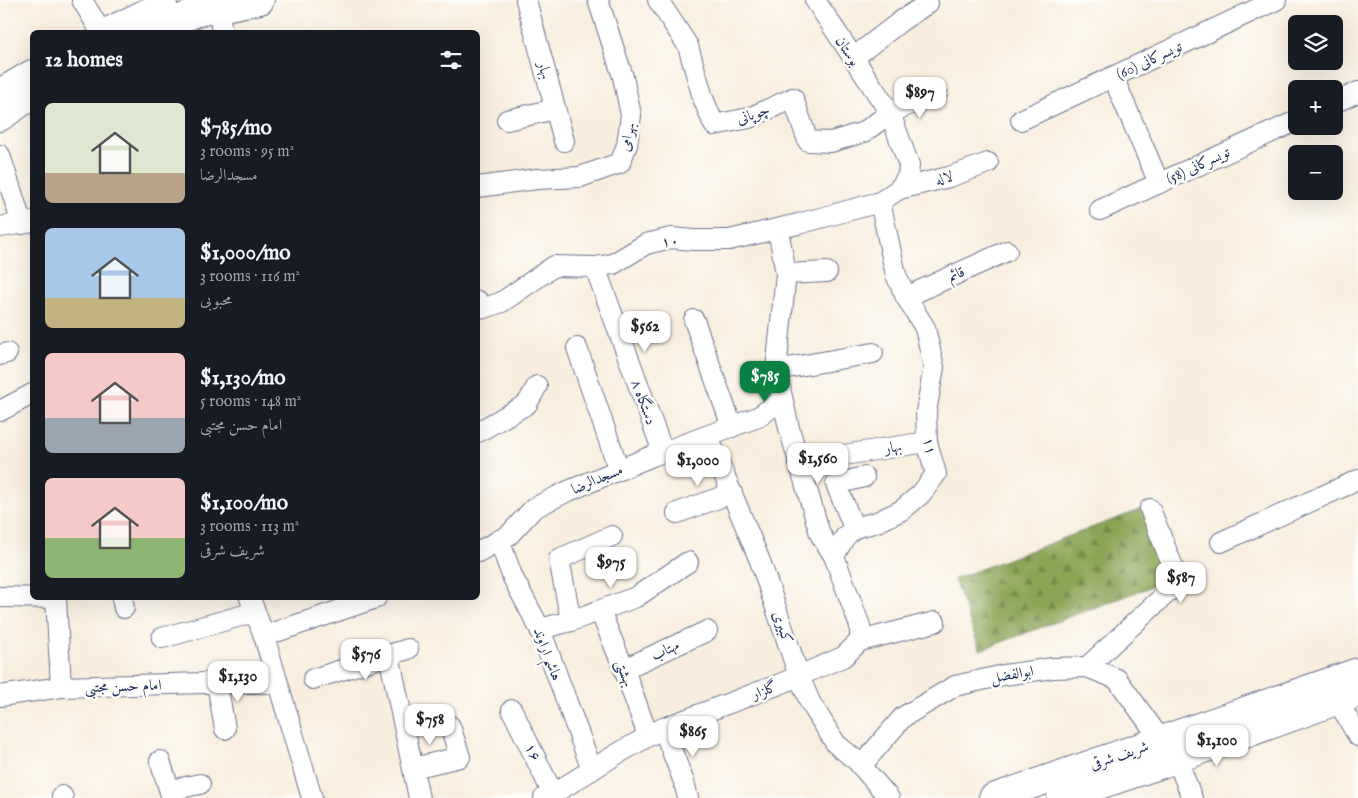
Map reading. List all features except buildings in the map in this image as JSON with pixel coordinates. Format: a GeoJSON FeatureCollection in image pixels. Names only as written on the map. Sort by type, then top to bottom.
{"type":"FeatureCollection","features":[{"type":"Feature","properties":{"kind":"main road"},"geometry":{"type":"LineString","coordinates":[[111,30],[168,2],[179,0]]}},
{"type":"Feature","properties":{"kind":"main road"},"geometry":{"type":"LineString","coordinates":[[151,30],[198,12],[219,13],[260,0]]}},
{"type":"Feature","properties":{"kind":"main road"},"geometry":{"type":"LineString","coordinates":[[0,94],[30,75]]}},
{"type":"Feature","properties":{"kind":"main road"},"geometry":{"type":"LineString","coordinates":[[0,117],[30,97]]}},
{"type":"Feature","properties":{"kind":"main road","name":"شریف شرقی"},"geometry":{"type":"LineString","coordinates":[[1061,798],[1169,749],[1358,672]]}},
{"type":"Feature","properties":{"kind":"main road","name":"شریف شرقی"},"geometry":{"type":"LineString","coordinates":[[993,798],[1030,792],[1348,696]]}},
{"type":"Feature","properties":{"kind":"street"},"geometry":{"type":"LineString","coordinates":[[82,0],[100,30]]}},
{"type":"Feature","properties":{"kind":"street","name":"بهار"},"geometry":{"type":"LineString","coordinates":[[526,0],[564,140]]}},
{"type":"Feature","properties":{"kind":"street","name":"بهرامی"},"geometry":{"type":"LineString","coordinates":[[480,187],[537,179],[580,176],[620,163],[627,145],[631,115],[623,77],[598,0]]}},
{"type":"Feature","properties":{"kind":"street","name":"چوپانی"},"geometry":{"type":"LineString","coordinates":[[658,0],[688,46],[703,98],[714,125],[749,118],[794,98],[808,140],[830,142],[864,132],[890,113]]}},
{"type":"Feature","properties":{"kind":"street","name":"بوستان"},"geometry":{"type":"LineString","coordinates":[[815,0],[890,113],[909,165],[908,176],[899,189]]}},
{"type":"Feature","properties":{"kind":"street","name":"تویسرکانی (60)"},"geometry":{"type":"LineString","coordinates":[[1021,120],[1276,0]]}},
{"type":"Feature","properties":{"kind":"street"},"geometry":{"type":"LineString","coordinates":[[853,58],[928,3]]}},
{"type":"Feature","properties":{"kind":"street"},"geometry":{"type":"LineString","coordinates":[[1113,77],[1159,183]]}},
{"type":"Feature","properties":{"kind":"street"},"geometry":{"type":"LineString","coordinates":[[1343,99],[1358,92]]}},
{"type":"Feature","properties":{"kind":"street"},"geometry":{"type":"LineString","coordinates":[[890,113],[936,93]]}},
{"type":"Feature","properties":{"kind":"street"},"geometry":{"type":"LineString","coordinates":[[507,120],[555,109]]}},
{"type":"Feature","properties":{"kind":"street","name":"تویسرکانی (58)"},"geometry":{"type":"LineString","coordinates":[[1100,210],[1288,124]]}},
{"type":"Feature","properties":{"kind":"street"},"geometry":{"type":"LineString","coordinates":[[0,155],[30,224],[0,227]]}},
{"type":"Feature","properties":{"kind":"street","name":"لاله"},"geometry":{"type":"LineString","coordinates":[[899,189],[949,177],[988,163]]}},
{"type":"Feature","properties":{"kind":"street"},"geometry":{"type":"LineString","coordinates":[[880,202],[899,189]]}},
{"type":"Feature","properties":{"kind":"street","name":"۱۰"},"geometry":{"type":"LineString","coordinates":[[480,303],[484,308],[502,302],[554,266],[595,267],[613,264],[646,244],[671,238],[729,240],[880,202]]}},
{"type":"Feature","properties":{"kind":"street","name":"۱۱"},"geometry":{"type":"LineString","coordinates":[[854,528],[877,522],[902,510],[921,494],[936,474],[927,442],[926,412],[934,367],[925,328],[906,297],[896,275],[880,202]]}},
{"type":"Feature","properties":{"kind":"street"},"geometry":{"type":"LineString","coordinates":[[778,229],[786,274],[776,370],[782,400],[820,534],[834,556],[860,626],[860,641]]}},
{"type":"Feature","properties":{"kind":"street","name":"قائم"},"geometry":{"type":"LineString","coordinates":[[906,297],[1007,251]]}},
{"type":"Feature","properties":{"kind":"street","name":"۸ دستگاه"},"geometry":{"type":"LineString","coordinates":[[595,267],[662,452]]}},
{"type":"Feature","properties":{"kind":"street"},"geometry":{"type":"LineString","coordinates":[[786,274],[827,272]]}},
{"type":"Feature","properties":{"kind":"street"},"geometry":{"type":"LineString","coordinates":[[694,320],[732,427]]}},
{"type":"Feature","properties":{"kind":"street"},"geometry":{"type":"LineString","coordinates":[[577,348],[619,470]]}},
{"type":"Feature","properties":{"kind":"street"},"geometry":{"type":"LineString","coordinates":[[776,370],[873,353]]}},
{"type":"Feature","properties":{"kind":"street"},"geometry":{"type":"LineString","coordinates":[[480,431],[528,404],[537,386]]}},
{"type":"Feature","properties":{"kind":"street"},"geometry":{"type":"LineString","coordinates":[[0,411],[30,395]]}},
{"type":"Feature","properties":{"kind":"street","name":"مسجدالرضا"},"geometry":{"type":"LineString","coordinates":[[480,551],[509,535],[534,508],[566,492],[662,452],[758,417],[782,400]]}},
{"type":"Feature","properties":{"kind":"street","name":"کبیری"},"geometry":{"type":"LineString","coordinates":[[708,436],[760,561],[799,676],[810,702],[836,744],[862,766],[889,798]]}},
{"type":"Feature","properties":{"kind":"street","name":"بهار"},"geometry":{"type":"LineString","coordinates":[[799,462],[927,442]]}},
{"type":"Feature","properties":{"kind":"street"},"geometry":{"type":"LineString","coordinates":[[834,556],[845,537],[854,528],[836,484],[864,477]]}},
{"type":"Feature","properties":{"kind":"street"},"geometry":{"type":"LineString","coordinates":[[1221,542],[1358,480]]}},
{"type":"Feature","properties":{"kind":"street"},"geometry":{"type":"LineString","coordinates":[[677,513],[732,493]]}},
{"type":"Feature","properties":{"kind":"street"},"geometry":{"type":"LineString","coordinates":[[1087,667],[1179,582],[1150,510]]}},
{"type":"Feature","properties":{"kind":"street"},"geometry":{"type":"LineString","coordinates":[[571,621],[559,559],[612,536]]}},
{"type":"Feature","properties":{"kind":"street","name":"هاشم اراوند"},"geometry":{"type":"LineString","coordinates":[[499,540],[513,578],[540,629],[592,770]]}},
{"type":"Feature","properties":{"kind":"street"},"geometry":{"type":"LineString","coordinates":[[540,629],[571,621],[636,597],[688,562]]}},
{"type":"Feature","properties":{"kind":"street"},"geometry":{"type":"LineString","coordinates":[[0,597],[30,598]]}},
{"type":"Feature","properties":{"kind":"street"},"geometry":{"type":"LineString","coordinates":[[56,600],[61,687]]}},
{"type":"Feature","properties":{"kind":"street"},"geometry":{"type":"LineString","coordinates":[[264,636],[370,600]]}},
{"type":"Feature","properties":{"kind":"street"},"geometry":{"type":"LineString","coordinates":[[162,638],[253,605],[312,798]]}},
{"type":"Feature","properties":{"kind":"street","name":"بهشتی"},"geometry":{"type":"LineString","coordinates":[[600,611],[624,669],[684,782],[688,798]]}},
{"type":"Feature","properties":{"kind":"street","name":"گلزار"},"geometry":{"type":"LineString","coordinates":[[548,796],[656,732],[843,657],[860,641],[935,622]]}},
{"type":"Feature","properties":{"kind":"street","name":"مهتاب"},"geometry":{"type":"LineString","coordinates":[[624,669],[707,631]]}},
{"type":"Feature","properties":{"kind":"street"},"geometry":{"type":"LineString","coordinates":[[313,679],[399,652],[413,768],[419,798]]}},
{"type":"Feature","properties":{"kind":"street","name":"ابوالفضل"},"geometry":{"type":"LineString","coordinates":[[862,766],[903,718],[955,686],[1004,675],[1053,668],[1087,667],[1117,679],[1169,749],[1192,798]]}},
{"type":"Feature","properties":{"kind":"street","name":"امام حسن مجتبی"},"geometry":{"type":"LineString","coordinates":[[0,696],[61,687],[277,682]]}},
{"type":"Feature","properties":{"kind":"street"},"geometry":{"type":"LineString","coordinates":[[217,683],[225,729]]}},
{"type":"Feature","properties":{"kind":"street"},"geometry":{"type":"LineString","coordinates":[[1348,696],[1358,736]]}},
{"type":"Feature","properties":{"kind":"street","name":"۱۶"},"geometry":{"type":"LineString","coordinates":[[512,710],[548,796]]}},
{"type":"Feature","properties":{"kind":"street"},"geometry":{"type":"LineString","coordinates":[[413,768],[460,757],[450,726]]}},
{"type":"Feature","properties":{"kind":"street"},"geometry":{"type":"LineString","coordinates":[[160,761],[171,794],[200,784]]}},
{"type":"Feature","properties":{"kind":"green space"},"geometry":{"type":"Polygon","coordinates":[[[1142,509],[1169,580],[980,650],[954,579],[1142,509]]]}}]}
